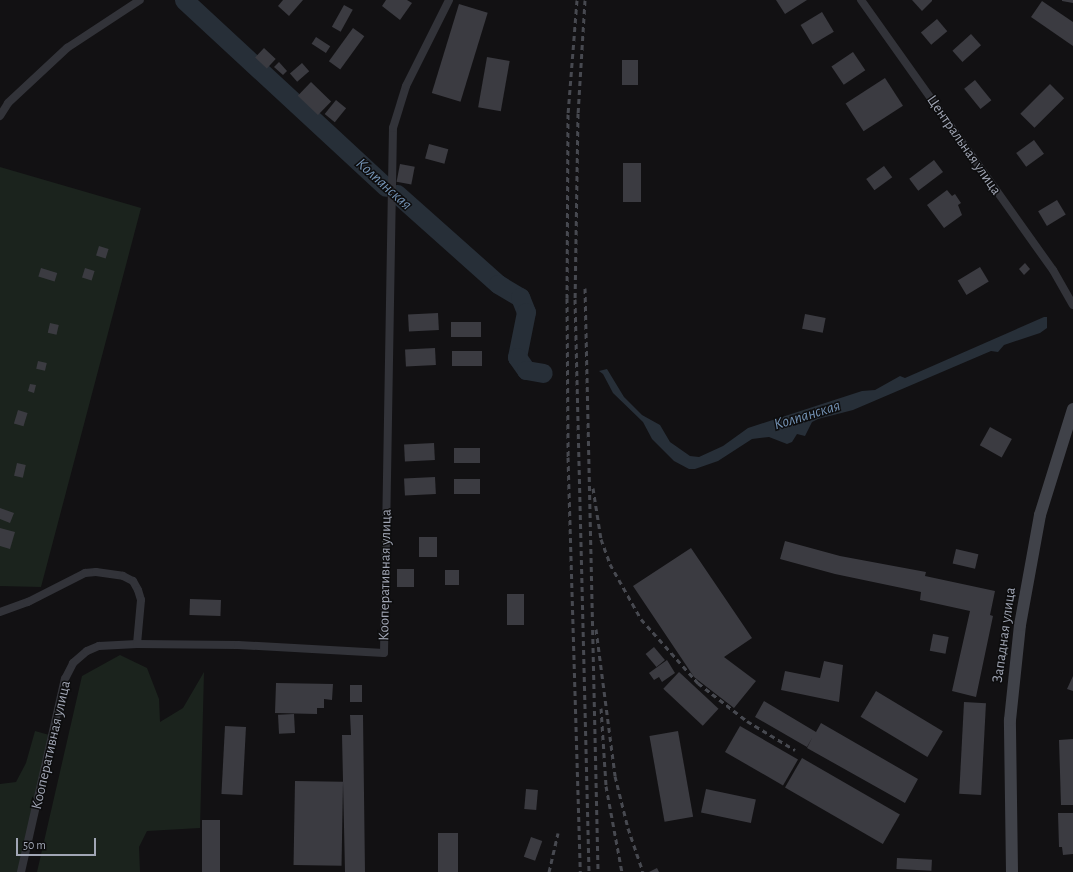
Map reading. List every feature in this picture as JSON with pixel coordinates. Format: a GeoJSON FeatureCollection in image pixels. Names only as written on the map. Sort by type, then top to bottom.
{"type":"FeatureCollection","features":[{"type":"Feature","properties":{"kind":"main road","name":"Западная улица"},"geometry":{"type":"LineString","coordinates":[[1012,872],[1010,720],[1020,625],[1040,515],[1073,409]]}},
{"type":"Feature","properties":{"kind":"street"},"geometry":{"type":"LineString","coordinates":[[0,116],[8,103],[67,48],[140,0]]}},
{"type":"Feature","properties":{"kind":"street","name":"Кооперативная улица"},"geometry":{"type":"LineString","coordinates":[[21,872],[68,674],[73,663],[87,650],[99,646],[137,644],[238,645],[384,653],[393,128],[406,86],[449,0]]}},
{"type":"Feature","properties":{"kind":"street","name":"Центральная улица"},"geometry":{"type":"LineString","coordinates":[[861,0],[1070,292],[1073,305]]}},
{"type":"Feature","properties":{"kind":"street"},"geometry":{"type":"LineString","coordinates":[[0,612],[28,602],[85,574],[96,572],[123,576],[133,581],[138,590],[140,600],[137,644]]}},
{"type":"Feature","properties":{"kind":"shaded area"},"geometry":{"type":"Polygon","coordinates":[[[0,167],[141,208],[41,587],[0,586],[0,167]]]}},
{"type":"Feature","properties":{"kind":"shaded area"},"geometry":{"type":"Polygon","coordinates":[[[120,655],[147,668],[159,699],[160,722],[183,708],[204,672],[200,828],[147,831],[139,847],[140,872],[37,872],[82,676],[120,655]]]}},
{"type":"Feature","properties":{"kind":"shaded area"},"geometry":{"type":"Polygon","coordinates":[[[35,731],[53,736],[21,872],[0,872],[0,784],[16,782],[26,763],[35,731]]]}},
{"type":"Feature","properties":{"kind":"water"},"geometry":{"type":"Polygon","coordinates":[[[1047,317],[1047,328],[1040,333],[1004,345],[998,352],[991,351],[853,410],[818,419],[812,422],[805,436],[797,434],[792,442],[787,444],[769,437],[752,439],[718,461],[695,469],[689,469],[674,461],[652,439],[643,422],[613,393],[603,374],[599,371],[607,369],[624,397],[642,415],[660,425],[670,442],[690,456],[699,457],[723,446],[748,428],[862,391],[875,390],[900,376],[905,378],[1047,317]]]}},
{"type":"Feature","properties":{"kind":"building"},"geometry":{"type":"Polygon","coordinates":[[[283,0],[303,0],[289,16],[278,6],[283,0]]]}},
{"type":"Feature","properties":{"kind":"building"},"geometry":{"type":"Polygon","coordinates":[[[386,0],[407,0],[412,3],[400,20],[382,6],[386,0]]]}},
{"type":"Feature","properties":{"kind":"building"},"geometry":{"type":"Polygon","coordinates":[[[776,0],[807,0],[785,14],[776,0]]]}},
{"type":"Feature","properties":{"kind":"building"},"geometry":{"type":"Polygon","coordinates":[[[912,0],[932,0],[932,1],[922,11],[912,0]]]}},
{"type":"Feature","properties":{"kind":"building"},"geometry":{"type":"Polygon","coordinates":[[[1073,0],[1073,3],[1062,1],[1073,0]]]}},
{"type":"Feature","properties":{"kind":"building"},"geometry":{"type":"Polygon","coordinates":[[[1042,1],[1073,22],[1073,46],[1031,17],[1042,1]]]}},
{"type":"Feature","properties":{"kind":"building"},"geometry":{"type":"Polygon","coordinates":[[[459,4],[488,13],[460,102],[432,93],[459,4]]]}},
{"type":"Feature","properties":{"kind":"building"},"geometry":{"type":"Polygon","coordinates":[[[344,5],[353,10],[341,32],[332,27],[344,5]]]}},
{"type":"Feature","properties":{"kind":"building"},"geometry":{"type":"Polygon","coordinates":[[[822,12],[834,32],[812,45],[801,25],[822,12]]]}},
{"type":"Feature","properties":{"kind":"building"},"geometry":{"type":"Polygon","coordinates":[[[937,19],[947,31],[931,45],[921,32],[937,19]]]}},
{"type":"Feature","properties":{"kind":"building"},"geometry":{"type":"Polygon","coordinates":[[[353,28],[364,36],[340,69],[329,61],[353,28]]]}},
{"type":"Feature","properties":{"kind":"building"},"geometry":{"type":"Polygon","coordinates":[[[971,34],[981,45],[962,62],[952,51],[971,34]]]}},
{"type":"Feature","properties":{"kind":"building"},"geometry":{"type":"Polygon","coordinates":[[[316,37],[330,46],[326,53],[312,44],[316,37]]]}},
{"type":"Feature","properties":{"kind":"building"},"geometry":{"type":"Polygon","coordinates":[[[264,48],[276,59],[267,68],[255,58],[264,48]]]}},
{"type":"Feature","properties":{"kind":"building"},"geometry":{"type":"Polygon","coordinates":[[[853,52],[865,70],[844,85],[831,67],[853,52]]]}},
{"type":"Feature","properties":{"kind":"building"},"geometry":{"type":"Polygon","coordinates":[[[487,57],[510,61],[501,111],[478,107],[487,57]]]}},
{"type":"Feature","properties":{"kind":"building"},"geometry":{"type":"Polygon","coordinates":[[[622,60],[638,60],[638,85],[622,85],[622,60]]]}},
{"type":"Feature","properties":{"kind":"building"},"geometry":{"type":"Polygon","coordinates":[[[279,62],[287,71],[283,75],[274,67],[279,62]]]}},
{"type":"Feature","properties":{"kind":"building"},"geometry":{"type":"Polygon","coordinates":[[[302,63],[309,71],[297,82],[290,73],[302,63]]]}},
{"type":"Feature","properties":{"kind":"building"},"geometry":{"type":"Polygon","coordinates":[[[885,78],[903,106],[864,131],[846,104],[885,78]]]}},
{"type":"Feature","properties":{"kind":"building"},"geometry":{"type":"Polygon","coordinates":[[[975,80],[991,100],[980,109],[964,89],[975,80]]]}},
{"type":"Feature","properties":{"kind":"building"},"geometry":{"type":"Polygon","coordinates":[[[311,82],[331,101],[318,115],[298,96],[311,82]]]}},
{"type":"Feature","properties":{"kind":"building"},"geometry":{"type":"Polygon","coordinates":[[[1050,84],[1064,98],[1034,128],[1020,114],[1050,84]]]}},
{"type":"Feature","properties":{"kind":"building"},"geometry":{"type":"Polygon","coordinates":[[[336,100],[346,108],[335,122],[325,114],[336,100]]]}},
{"type":"Feature","properties":{"kind":"building"},"geometry":{"type":"Polygon","coordinates":[[[1034,140],[1044,154],[1026,167],[1016,153],[1034,140]]]}},
{"type":"Feature","properties":{"kind":"building"},"geometry":{"type":"Polygon","coordinates":[[[429,144],[448,149],[444,164],[425,158],[429,144]]]}},
{"type":"Feature","properties":{"kind":"building"},"geometry":{"type":"Polygon","coordinates":[[[934,160],[943,172],[918,191],[909,179],[934,160]]]}},
{"type":"Feature","properties":{"kind":"building"},"geometry":{"type":"Polygon","coordinates":[[[623,163],[641,163],[641,202],[623,202],[623,163]]]}},
{"type":"Feature","properties":{"kind":"building"},"geometry":{"type":"Polygon","coordinates":[[[400,164],[415,167],[411,185],[397,182],[400,164]]]}},
{"type":"Feature","properties":{"kind":"building"},"geometry":{"type":"Polygon","coordinates":[[[884,166],[892,177],[874,190],[866,179],[884,166]]]}},
{"type":"Feature","properties":{"kind":"building"},"geometry":{"type":"Polygon","coordinates":[[[947,190],[952,196],[955,194],[961,203],[958,205],[962,215],[944,228],[927,205],[947,190]]]}},
{"type":"Feature","properties":{"kind":"building"},"geometry":{"type":"Polygon","coordinates":[[[1057,200],[1066,215],[1047,226],[1038,211],[1057,200]]]}},
{"type":"Feature","properties":{"kind":"building"},"geometry":{"type":"Polygon","coordinates":[[[99,246],[109,249],[106,258],[96,256],[99,246]]]}},
{"type":"Feature","properties":{"kind":"building"},"geometry":{"type":"Polygon","coordinates":[[[1025,263],[1030,269],[1024,275],[1019,269],[1025,263]]]}},
{"type":"Feature","properties":{"kind":"building"},"geometry":{"type":"Polygon","coordinates":[[[980,267],[989,282],[966,295],[958,280],[980,267]]]}},
{"type":"Feature","properties":{"kind":"building"},"geometry":{"type":"Polygon","coordinates":[[[41,268],[57,273],[55,282],[38,277],[41,268]]]}},
{"type":"Feature","properties":{"kind":"building"},"geometry":{"type":"Polygon","coordinates":[[[85,268],[95,271],[92,280],[82,278],[85,268]]]}},
{"type":"Feature","properties":{"kind":"building"},"geometry":{"type":"Polygon","coordinates":[[[438,313],[439,330],[409,332],[408,315],[438,313]]]}},
{"type":"Feature","properties":{"kind":"building"},"geometry":{"type":"Polygon","coordinates":[[[805,314],[826,318],[823,333],[802,329],[805,314]]]}},
{"type":"Feature","properties":{"kind":"building"},"geometry":{"type":"Polygon","coordinates":[[[451,322],[481,322],[481,337],[451,337],[451,322]]]}},
{"type":"Feature","properties":{"kind":"building"},"geometry":{"type":"Polygon","coordinates":[[[50,323],[59,325],[57,335],[48,333],[50,323]]]}},
{"type":"Feature","properties":{"kind":"building"},"geometry":{"type":"Polygon","coordinates":[[[435,348],[436,365],[406,367],[405,350],[435,348]]]}},
{"type":"Feature","properties":{"kind":"building"},"geometry":{"type":"Polygon","coordinates":[[[452,351],[482,351],[482,366],[452,366],[452,351]]]}},
{"type":"Feature","properties":{"kind":"building"},"geometry":{"type":"Polygon","coordinates":[[[38,361],[47,363],[45,371],[36,369],[38,361]]]}},
{"type":"Feature","properties":{"kind":"building"},"geometry":{"type":"Polygon","coordinates":[[[30,384],[36,385],[34,393],[28,391],[30,384]]]}},
{"type":"Feature","properties":{"kind":"building"},"geometry":{"type":"Polygon","coordinates":[[[18,410],[28,413],[23,426],[14,423],[18,410]]]}},
{"type":"Feature","properties":{"kind":"building"},"geometry":{"type":"Polygon","coordinates":[[[990,427],[1012,439],[1002,457],[980,445],[990,427]]]}},
{"type":"Feature","properties":{"kind":"building"},"geometry":{"type":"Polygon","coordinates":[[[434,443],[435,460],[405,462],[404,445],[434,443]]]}},
{"type":"Feature","properties":{"kind":"building"},"geometry":{"type":"Polygon","coordinates":[[[454,448],[480,448],[480,463],[454,463],[454,448]]]}},
{"type":"Feature","properties":{"kind":"building"},"geometry":{"type":"Polygon","coordinates":[[[17,463],[26,465],[23,478],[14,476],[17,463]]]}},
{"type":"Feature","properties":{"kind":"building"},"geometry":{"type":"Polygon","coordinates":[[[435,477],[436,494],[405,496],[404,479],[435,477]]]}},
{"type":"Feature","properties":{"kind":"building"},"geometry":{"type":"Polygon","coordinates":[[[454,479],[480,479],[480,494],[454,494],[454,479]]]}},
{"type":"Feature","properties":{"kind":"building"},"geometry":{"type":"Polygon","coordinates":[[[0,508],[14,513],[10,523],[0,519],[0,508]]]}},
{"type":"Feature","properties":{"kind":"building"},"geometry":{"type":"Polygon","coordinates":[[[0,528],[15,532],[10,549],[0,546],[0,528]]]}},
{"type":"Feature","properties":{"kind":"building"},"geometry":{"type":"Polygon","coordinates":[[[419,537],[437,537],[437,557],[419,557],[419,537]]]}},
{"type":"Feature","properties":{"kind":"building"},"geometry":{"type":"Polygon","coordinates":[[[785,541],[840,556],[926,572],[925,576],[995,591],[990,615],[993,616],[976,697],[952,691],[970,611],[920,600],[921,592],[835,574],[780,559],[785,541]]]}},
{"type":"Feature","properties":{"kind":"building"},"geometry":{"type":"Polygon","coordinates":[[[691,548],[752,638],[724,657],[756,681],[734,708],[694,677],[633,586],[691,548]]]}},
{"type":"Feature","properties":{"kind":"building"},"geometry":{"type":"Polygon","coordinates":[[[956,549],[978,554],[975,569],[953,564],[956,549]]]}},
{"type":"Feature","properties":{"kind":"building"},"geometry":{"type":"Polygon","coordinates":[[[397,569],[414,569],[414,587],[397,587],[397,569]]]}},
{"type":"Feature","properties":{"kind":"building"},"geometry":{"type":"Polygon","coordinates":[[[445,570],[459,570],[459,585],[445,585],[445,570]]]}},
{"type":"Feature","properties":{"kind":"building"},"geometry":{"type":"Polygon","coordinates":[[[507,594],[524,594],[524,625],[507,625],[507,594]]]}},
{"type":"Feature","properties":{"kind":"building"},"geometry":{"type":"Polygon","coordinates":[[[190,599],[221,600],[220,616],[189,615],[190,599]]]}},
{"type":"Feature","properties":{"kind":"building"},"geometry":{"type":"Polygon","coordinates":[[[933,634],[949,637],[945,654],[930,651],[933,634]]]}},
{"type":"Feature","properties":{"kind":"building"},"geometry":{"type":"Polygon","coordinates":[[[654,647],[665,660],[657,667],[646,654],[654,647]]]}},
{"type":"Feature","properties":{"kind":"building"},"geometry":{"type":"Polygon","coordinates":[[[667,660],[675,673],[662,682],[659,677],[654,680],[649,673],[667,660]]]}},
{"type":"Feature","properties":{"kind":"building"},"geometry":{"type":"Polygon","coordinates":[[[824,661],[843,665],[839,702],[781,690],[785,671],[820,678],[824,661]]]}},
{"type":"Feature","properties":{"kind":"building"},"geometry":{"type":"Polygon","coordinates":[[[679,672],[718,709],[703,726],[663,689],[679,672]]]}},
{"type":"Feature","properties":{"kind":"building"},"geometry":{"type":"Polygon","coordinates":[[[1073,676],[1073,691],[1067,689],[1073,676]]]}},
{"type":"Feature","properties":{"kind":"building"},"geometry":{"type":"Polygon","coordinates":[[[276,683],[333,684],[332,700],[324,699],[324,708],[317,708],[317,714],[275,713],[276,683]]]}},
{"type":"Feature","properties":{"kind":"building"},"geometry":{"type":"Polygon","coordinates":[[[350,685],[362,685],[362,702],[350,702],[350,685]]]}},
{"type":"Feature","properties":{"kind":"building"},"geometry":{"type":"Polygon","coordinates":[[[876,691],[943,731],[927,757],[861,717],[876,691]]]}},
{"type":"Feature","properties":{"kind":"building"},"geometry":{"type":"Polygon","coordinates":[[[764,701],[816,732],[821,723],[918,779],[905,803],[807,748],[812,738],[807,747],[755,717],[764,701]]]}},
{"type":"Feature","properties":{"kind":"building"},"geometry":{"type":"Polygon","coordinates":[[[964,702],[986,703],[981,795],[959,794],[964,702]]]}},
{"type":"Feature","properties":{"kind":"building"},"geometry":{"type":"Polygon","coordinates":[[[294,714],[295,733],[279,734],[278,715],[294,714]]]}},
{"type":"Feature","properties":{"kind":"building"},"geometry":{"type":"Polygon","coordinates":[[[350,715],[363,715],[365,872],[345,872],[342,735],[351,735],[350,715]]]}},
{"type":"Feature","properties":{"kind":"building"},"geometry":{"type":"Polygon","coordinates":[[[225,726],[246,727],[242,795],[221,794],[225,726]]]}},
{"type":"Feature","properties":{"kind":"building"},"geometry":{"type":"Polygon","coordinates":[[[740,726],[798,760],[783,785],[725,752],[740,726]]]}},
{"type":"Feature","properties":{"kind":"building"},"geometry":{"type":"Polygon","coordinates":[[[678,731],[693,817],[665,822],[649,736],[678,731]]]}},
{"type":"Feature","properties":{"kind":"building"},"geometry":{"type":"Polygon","coordinates":[[[1073,739],[1073,805],[1061,805],[1059,740],[1073,739]]]}},
{"type":"Feature","properties":{"kind":"building"},"geometry":{"type":"Polygon","coordinates":[[[802,758],[900,814],[883,844],[785,787],[802,758]]]}},
{"type":"Feature","properties":{"kind":"building"},"geometry":{"type":"Polygon","coordinates":[[[295,781],[343,782],[342,866],[294,865],[295,781]]]}},
{"type":"Feature","properties":{"kind":"building"},"geometry":{"type":"Polygon","coordinates":[[[526,789],[538,790],[536,810],[524,809],[526,789]]]}},
{"type":"Feature","properties":{"kind":"building"},"geometry":{"type":"Polygon","coordinates":[[[706,789],[756,800],[751,823],[701,812],[706,789]]]}},
{"type":"Feature","properties":{"kind":"building"},"geometry":{"type":"Polygon","coordinates":[[[1058,813],[1073,813],[1073,854],[1063,855],[1062,847],[1059,847],[1058,813]]]}},
{"type":"Feature","properties":{"kind":"building"},"geometry":{"type":"Polygon","coordinates":[[[202,820],[220,820],[220,872],[202,872],[202,820]]]}},
{"type":"Feature","properties":{"kind":"building"},"geometry":{"type":"Polygon","coordinates":[[[438,833],[458,833],[458,872],[438,872],[438,833]]]}},
{"type":"Feature","properties":{"kind":"building"},"geometry":{"type":"Polygon","coordinates":[[[531,837],[542,841],[535,861],[524,857],[531,837]]]}},
{"type":"Feature","properties":{"kind":"building"},"geometry":{"type":"Polygon","coordinates":[[[897,858],[932,860],[931,871],[896,869],[897,858]]]}},
{"type":"Feature","properties":{"kind":"building"},"geometry":{"type":"Polygon","coordinates":[[[657,868],[659,872],[649,872],[657,868]]]}},
{"type":"Feature","properties":{"kind":"waterway","name":"Колпанская"},"geometry":{"type":"LineString","coordinates":[[184,0],[386,187]]}},
{"type":"Feature","properties":{"kind":"waterway","name":"Колпанская"},"geometry":{"type":"LineString","coordinates":[[386,187],[397,194]]}},
{"type":"Feature","properties":{"kind":"waterway","name":"Колпанская"},"geometry":{"type":"LineString","coordinates":[[397,194],[498,284],[520,297],[526,312],[517,357],[526,370],[543,373]]}},
{"type":"Feature","properties":{"kind":"railway"},"geometry":{"type":"LineString","coordinates":[[577,0],[568,114],[567,298],[568,457],[580,872]]}},
{"type":"Feature","properties":{"kind":"railway"},"geometry":{"type":"LineString","coordinates":[[585,0],[578,113],[575,299],[589,872]]}},
{"type":"Feature","properties":{"kind":"railway"},"geometry":{"type":"LineString","coordinates":[[585,288],[598,872]]}},
{"type":"Feature","properties":{"kind":"railway"},"geometry":{"type":"LineString","coordinates":[[593,488],[601,539],[610,564],[641,619],[698,683],[747,721],[795,750]]}},
{"type":"Feature","properties":{"kind":"railway"},"geometry":{"type":"LineString","coordinates":[[596,629],[615,776],[628,828],[643,872]]}},
{"type":"Feature","properties":{"kind":"railway"},"geometry":{"type":"LineString","coordinates":[[601,708],[606,786],[622,872]]}},
{"type":"Feature","properties":{"kind":"railway"},"geometry":{"type":"LineString","coordinates":[[549,872],[558,833]]}}]}
